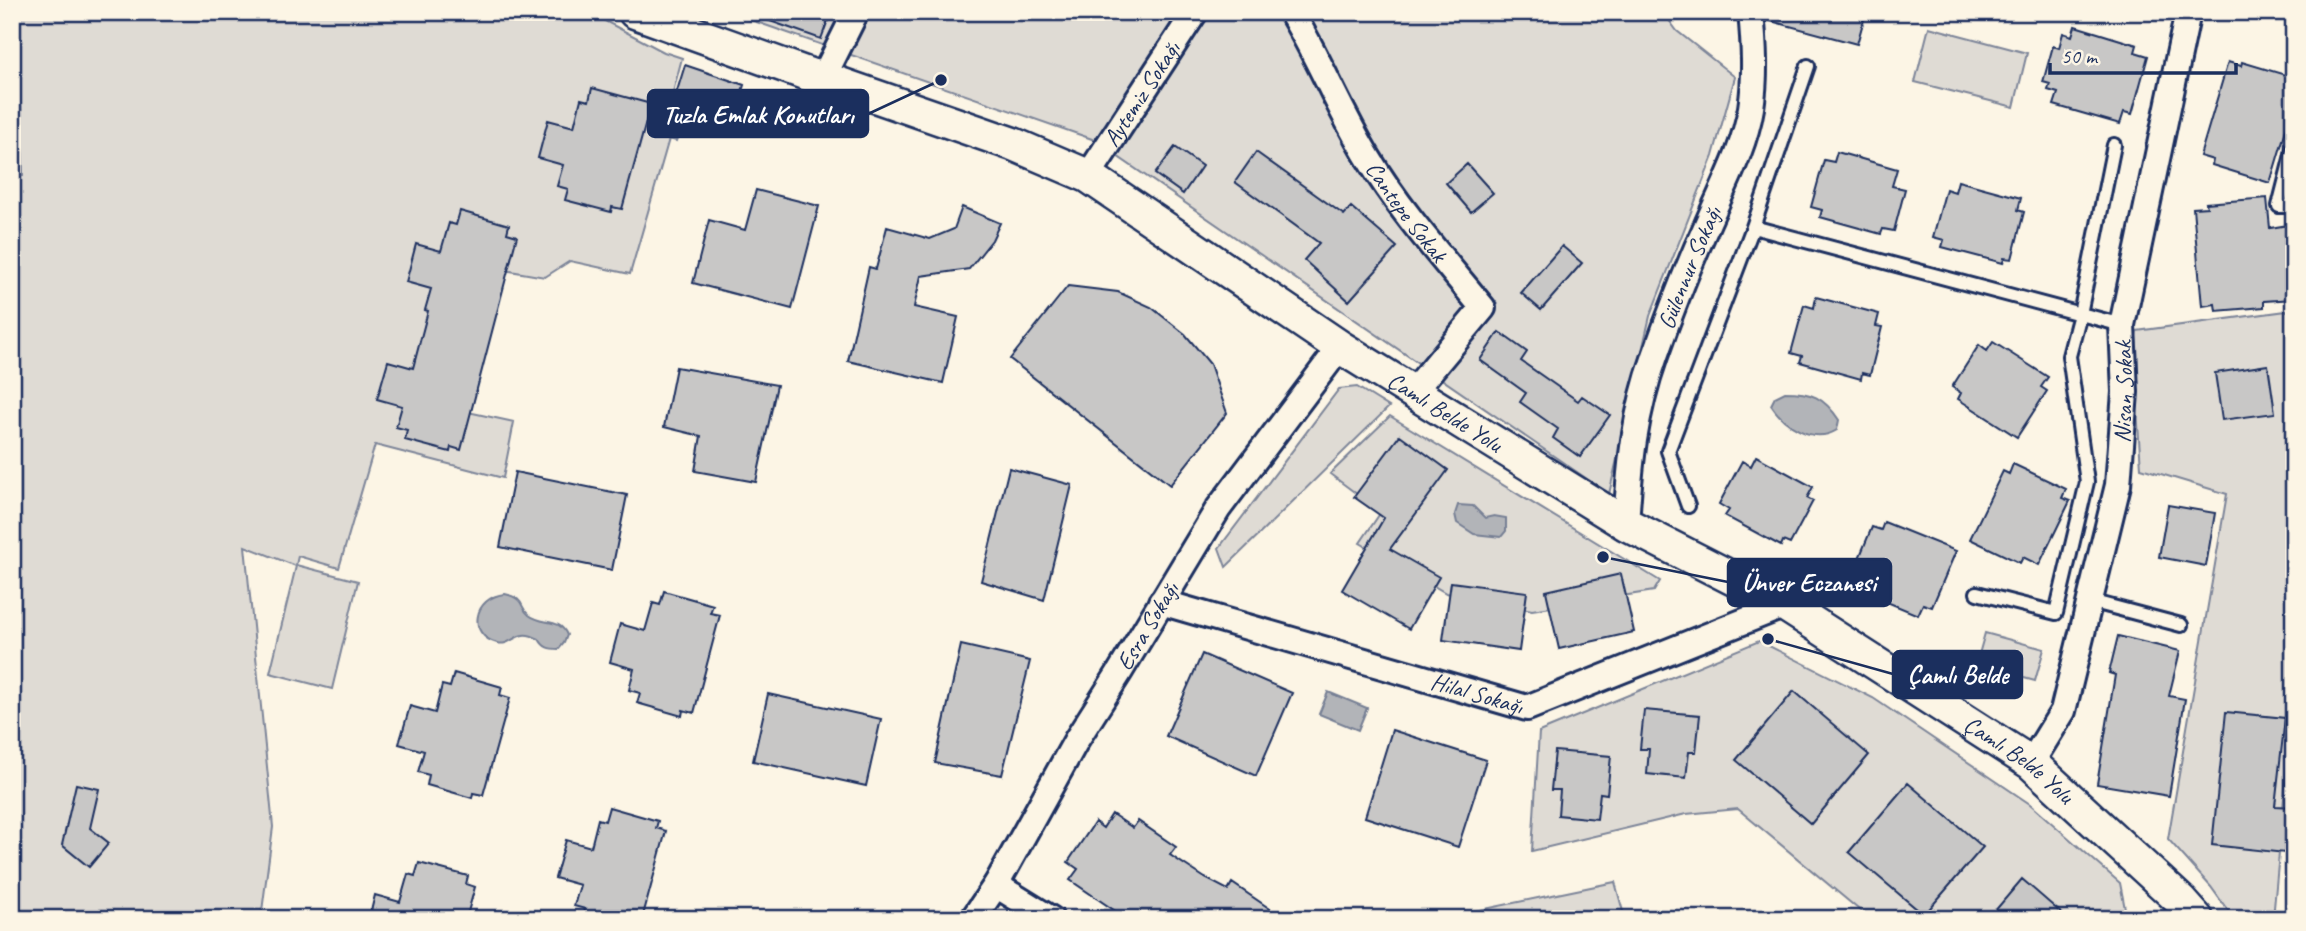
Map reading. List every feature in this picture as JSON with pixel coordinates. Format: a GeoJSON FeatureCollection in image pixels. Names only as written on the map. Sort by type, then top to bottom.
{"type":"FeatureCollection","features":[{"type":"Feature","properties":{"kind":"street","name":"Çamlı Belde Yolu"},"geometry":{"type":"LineString","coordinates":[[635,12],[678,20],[810,75],[1013,144],[1087,176],[1413,392],[1626,524],[1785,605],[2031,763],[2181,901],[2197,919]]}},
{"type":"Feature","properties":{"kind":"street"},"geometry":{"type":"LineString","coordinates":[[823,78],[856,12]]}},
{"type":"Feature","properties":{"kind":"street","name":"Aytemiz Sokağı"},"geometry":{"type":"LineString","coordinates":[[1087,176],[1195,12]]}},
{"type":"Feature","properties":{"kind":"street","name":"Cantepe Sokak"},"geometry":{"type":"LineString","coordinates":[[1290,12],[1311,46],[1369,159],[1419,228],[1483,308],[1413,392]]}},
{"type":"Feature","properties":{"kind":"street","name":"Gülennur Sokağı"},"geometry":{"type":"LineString","coordinates":[[1626,524],[1631,446],[1644,391],[1655,356],[1748,121],[1754,79],[1751,12]]}},
{"type":"Feature","properties":{"kind":"street","name":"Nisan Sokak"},"geometry":{"type":"LineString","coordinates":[[2031,763],[2063,710],[2118,485],[2125,392],[2122,325],[2189,12]]}},
{"type":"Feature","properties":{"kind":"street","name":"Esra Sokağı"},"geometry":{"type":"LineString","coordinates":[[973,919],[996,885],[1077,739],[1218,509],[1340,346]]}},
{"type":"Feature","properties":{"kind":"street","name":"Hilal Sokağı"},"geometry":{"type":"LineString","coordinates":[[1161,602],[1527,708],[1785,605]]}},
{"type":"Feature","properties":{"kind":"street"},"geometry":{"type":"LineString","coordinates":[[996,885],[1051,919]]}},
{"type":"Feature","properties":{"kind":"lane"},"geometry":{"type":"LineString","coordinates":[[1688,506],[1668,451],[1754,227],[1808,66]]}},
{"type":"Feature","properties":{"kind":"lane"},"geometry":{"type":"LineString","coordinates":[[1977,593],[2056,613],[2087,482],[2069,356],[2115,145]]}},
{"type":"Feature","properties":{"kind":"lane"},"geometry":{"type":"LineString","coordinates":[[2294,146],[2279,206],[2294,206]]}},
{"type":"Feature","properties":{"kind":"lane"},"geometry":{"type":"LineString","coordinates":[[1754,227],[2122,325]]}},
{"type":"Feature","properties":{"kind":"lane"},"geometry":{"type":"LineString","coordinates":[[2090,601],[2181,625]]}},
{"type":"Feature","properties":{"kind":"shaded area"},"geometry":{"type":"Polygon","coordinates":[[[12,12],[588,12],[664,52],[682,58],[668,111],[716,127],[713,134],[682,125],[676,141],[669,139],[630,274],[570,261],[545,277],[504,270],[468,412],[514,422],[503,478],[375,445],[339,568],[298,556],[296,565],[358,581],[332,689],[270,673],[296,566],[245,546],[273,827],[261,919],[12,919],[12,176],[23,176],[21,106],[12,107],[12,12]]]}},
{"type":"Feature","properties":{"kind":"shaded area"},"geometry":{"type":"Polygon","coordinates":[[[728,12],[1663,12],[1677,31],[1735,77],[1713,156],[1650,316],[1609,494],[1092,139],[728,12]]]}},
{"type":"Feature","properties":{"kind":"shaded area"},"geometry":{"type":"Polygon","coordinates":[[[1929,27],[2027,53],[2014,107],[1915,82],[1929,27]]]}},
{"type":"Feature","properties":{"kind":"shaded area"},"geometry":{"type":"Polygon","coordinates":[[[2294,310],[2294,688],[2273,919],[2234,919],[2211,887],[2168,839],[2227,494],[2141,468],[2133,350],[2137,331],[2294,310]]]}},
{"type":"Feature","properties":{"kind":"shaded area"},"geometry":{"type":"Polygon","coordinates":[[[1357,387],[1389,407],[1226,567],[1219,548],[1339,389],[1357,387]]]}},
{"type":"Feature","properties":{"kind":"shaded area"},"geometry":{"type":"Polygon","coordinates":[[[1785,392],[1802,393],[1822,401],[1839,420],[1837,430],[1818,435],[1791,426],[1771,405],[1775,397],[1785,392]]]}},
{"type":"Feature","properties":{"kind":"shaded area"},"geometry":{"type":"Polygon","coordinates":[[[1390,416],[1660,581],[1654,591],[1532,610],[1446,593],[1360,543],[1381,512],[1330,474],[1390,416]]]}},
{"type":"Feature","properties":{"kind":"shaded area"},"geometry":{"type":"Polygon","coordinates":[[[1458,505],[1473,506],[1485,518],[1506,518],[1506,531],[1501,537],[1474,534],[1457,523],[1455,514],[1458,505]]]}},
{"type":"Feature","properties":{"kind":"shaded area"},"geometry":{"type":"Polygon","coordinates":[[[505,594],[519,601],[534,618],[564,629],[567,635],[559,649],[547,647],[539,639],[529,635],[519,636],[501,644],[487,639],[478,625],[480,609],[494,597],[505,594]]]}},
{"type":"Feature","properties":{"kind":"shaded area"},"geometry":{"type":"Polygon","coordinates":[[[1985,633],[2044,649],[2035,681],[1976,665],[1985,633]]]}},
{"type":"Feature","properties":{"kind":"shaded area"},"geometry":{"type":"Polygon","coordinates":[[[1759,641],[1873,698],[2030,804],[2120,883],[2127,919],[1870,919],[1738,809],[1686,814],[1532,851],[1539,732],[1759,641]]]}},
{"type":"Feature","properties":{"kind":"shaded area"},"geometry":{"type":"Polygon","coordinates":[[[1328,692],[1367,708],[1358,730],[1319,714],[1328,692]]]}},
{"type":"Feature","properties":{"kind":"shaded area"},"geometry":{"type":"Polygon","coordinates":[[[1615,882],[1625,919],[1437,919],[1615,882]]]}},
{"type":"Feature","properties":{"kind":"building"},"geometry":{"type":"Polygon","coordinates":[[[753,12],[831,12],[821,39],[753,15],[753,12]]]}},
{"type":"Feature","properties":{"kind":"building"},"geometry":{"type":"Polygon","coordinates":[[[1766,12],[1866,12],[1857,44],[1767,20],[1766,12]]]}},
{"type":"Feature","properties":{"kind":"building"},"geometry":{"type":"Polygon","coordinates":[[[2075,26],[2137,45],[2135,52],[2148,56],[2132,114],[2124,112],[2120,124],[2054,105],[2058,93],[2048,90],[2050,84],[2043,82],[2053,46],[2059,48],[2063,33],[2072,36],[2075,26]]]}},
{"type":"Feature","properties":{"kind":"building"},"geometry":{"type":"Polygon","coordinates":[[[2228,62],[2241,66],[2242,62],[2289,76],[2287,80],[2294,82],[2294,103],[2270,183],[2212,165],[2213,160],[2200,156],[2228,62]]]}},
{"type":"Feature","properties":{"kind":"building"},"geometry":{"type":"Polygon","coordinates":[[[685,65],[744,85],[733,122],[673,104],[685,65]]]}},
{"type":"Feature","properties":{"kind":"building"},"geometry":{"type":"Polygon","coordinates":[[[592,88],[651,104],[622,209],[612,207],[611,212],[565,200],[568,189],[557,186],[563,165],[538,158],[548,120],[574,127],[581,99],[589,101],[592,88]]]}},
{"type":"Feature","properties":{"kind":"building"},"geometry":{"type":"Polygon","coordinates":[[[1175,147],[1202,166],[1183,194],[1155,174],[1175,147]]]}},
{"type":"Feature","properties":{"kind":"building"},"geometry":{"type":"Polygon","coordinates":[[[1256,152],[1344,215],[1351,207],[1397,247],[1349,301],[1304,260],[1319,243],[1235,182],[1256,152]]]}},
{"type":"Feature","properties":{"kind":"building"},"geometry":{"type":"Polygon","coordinates":[[[1837,152],[1897,169],[1892,186],[1905,189],[1894,231],[1883,229],[1881,234],[1820,217],[1822,210],[1811,207],[1824,160],[1834,162],[1837,152]]]}},
{"type":"Feature","properties":{"kind":"building"},"geometry":{"type":"Polygon","coordinates":[[[1467,164],[1493,193],[1471,212],[1446,183],[1467,164]]]}},
{"type":"Feature","properties":{"kind":"building"},"geometry":{"type":"Polygon","coordinates":[[[1958,181],[2021,198],[2018,210],[2024,212],[2012,259],[2004,258],[2003,263],[1942,247],[1944,240],[1933,237],[1946,189],[1955,192],[1958,181]]]}},
{"type":"Feature","properties":{"kind":"building"},"geometry":{"type":"Polygon","coordinates":[[[756,190],[819,206],[792,309],[693,283],[709,220],[745,230],[756,190]]]}},
{"type":"Feature","properties":{"kind":"building"},"geometry":{"type":"Polygon","coordinates":[[[2267,198],[2270,228],[2294,224],[2294,299],[2264,301],[2264,307],[2216,311],[2215,304],[2202,306],[2193,208],[2207,207],[2206,203],[2267,198]]]}},
{"type":"Feature","properties":{"kind":"building"},"geometry":{"type":"Polygon","coordinates":[[[962,207],[1000,223],[992,240],[969,269],[921,276],[914,307],[958,317],[943,383],[848,361],[869,267],[876,269],[887,227],[930,239],[954,229],[962,207]]]}},
{"type":"Feature","properties":{"kind":"building"},"geometry":{"type":"Polygon","coordinates":[[[460,211],[509,225],[507,233],[517,236],[461,450],[451,447],[450,452],[405,440],[407,430],[396,427],[402,406],[377,399],[388,361],[413,368],[428,311],[425,310],[431,289],[406,282],[416,244],[441,251],[449,223],[456,225],[460,211]]]}},
{"type":"Feature","properties":{"kind":"building"},"geometry":{"type":"Polygon","coordinates":[[[1562,246],[1582,263],[1541,310],[1521,293],[1562,246]]]}},
{"type":"Feature","properties":{"kind":"building"},"geometry":{"type":"Polygon","coordinates":[[[1068,286],[1118,292],[1151,307],[1185,334],[1210,364],[1227,413],[1170,485],[1010,359],[1068,286]]]}},
{"type":"Feature","properties":{"kind":"building"},"geometry":{"type":"Polygon","coordinates":[[[1816,297],[1879,314],[1876,326],[1882,327],[1870,375],[1862,373],[1861,379],[1800,362],[1802,356],[1791,353],[1804,305],[1814,308],[1816,297]]]}},
{"type":"Feature","properties":{"kind":"building"},"geometry":{"type":"Polygon","coordinates":[[[1499,332],[1527,352],[1521,361],[1578,401],[1582,396],[1610,415],[1580,457],[1553,438],[1558,429],[1520,402],[1526,393],[1480,360],[1499,332]]]}},
{"type":"Feature","properties":{"kind":"building"},"geometry":{"type":"Polygon","coordinates":[[[1993,342],[2048,377],[2041,387],[2047,391],[2017,437],[1958,399],[1961,393],[1952,387],[1979,345],[1987,351],[1993,342]]]}},
{"type":"Feature","properties":{"kind":"building"},"geometry":{"type":"Polygon","coordinates":[[[2268,365],[2275,413],[2222,420],[2215,373],[2268,365]]]}},
{"type":"Feature","properties":{"kind":"building"},"geometry":{"type":"Polygon","coordinates":[[[676,367],[777,385],[756,482],[695,471],[701,436],[664,427],[676,367]]]}},
{"type":"Feature","properties":{"kind":"building"},"geometry":{"type":"Polygon","coordinates":[[[1400,435],[1448,470],[1390,549],[1439,577],[1409,629],[1342,590],[1384,518],[1354,497],[1400,435]]]}},
{"type":"Feature","properties":{"kind":"building"},"geometry":{"type":"Polygon","coordinates":[[[1756,456],[1813,487],[1807,498],[1813,501],[1790,544],[1783,541],[1781,546],[1725,516],[1729,510],[1719,504],[1742,461],[1751,466],[1756,456]]]}},
{"type":"Feature","properties":{"kind":"building"},"geometry":{"type":"Polygon","coordinates":[[[2013,464],[2066,489],[2062,498],[2070,501],[2039,565],[2023,557],[2020,563],[1970,539],[2003,471],[2009,474],[2013,464]]]}},
{"type":"Feature","properties":{"kind":"building"},"geometry":{"type":"Polygon","coordinates":[[[1009,468],[1072,485],[1044,600],[981,581],[1009,468]]]}},
{"type":"Feature","properties":{"kind":"building"},"geometry":{"type":"Polygon","coordinates":[[[515,472],[627,495],[612,570],[500,547],[515,472]]]}},
{"type":"Feature","properties":{"kind":"building"},"geometry":{"type":"Polygon","coordinates":[[[2168,505],[2215,513],[2206,566],[2159,557],[2168,505]]]}},
{"type":"Feature","properties":{"kind":"building"},"geometry":{"type":"Polygon","coordinates":[[[1884,522],[1956,551],[1932,607],[1923,604],[1918,615],[1858,590],[1860,584],[1850,580],[1872,527],[1881,530],[1884,522]]]}},
{"type":"Feature","properties":{"kind":"building"},"geometry":{"type":"Polygon","coordinates":[[[1621,574],[1634,632],[1559,649],[1546,591],[1621,574]]]}},
{"type":"Feature","properties":{"kind":"building"},"geometry":{"type":"Polygon","coordinates":[[[1451,582],[1527,592],[1519,651],[1443,640],[1451,582]]]}},
{"type":"Feature","properties":{"kind":"building"},"geometry":{"type":"Polygon","coordinates":[[[664,591],[713,605],[710,613],[720,615],[694,713],[683,710],[682,716],[637,703],[640,693],[629,690],[634,669],[610,662],[620,624],[645,631],[653,603],[660,605],[664,591]]]}},
{"type":"Feature","properties":{"kind":"building"},"geometry":{"type":"Polygon","coordinates":[[[2118,636],[2180,651],[2169,696],[2185,699],[2169,796],[2097,784],[2115,675],[2109,673],[2118,636]]]}},
{"type":"Feature","properties":{"kind":"building"},"geometry":{"type":"Polygon","coordinates":[[[961,645],[1030,661],[1002,775],[935,763],[961,645]]]}},
{"type":"Feature","properties":{"kind":"building"},"geometry":{"type":"Polygon","coordinates":[[[1202,654],[1292,693],[1256,776],[1166,736],[1202,654]]]}},
{"type":"Feature","properties":{"kind":"building"},"geometry":{"type":"Polygon","coordinates":[[[454,673],[502,687],[500,695],[510,698],[483,795],[473,793],[472,798],[427,785],[429,775],[418,772],[424,751],[399,744],[410,706],[435,713],[442,685],[450,687],[454,673]]]}},
{"type":"Feature","properties":{"kind":"building"},"geometry":{"type":"Polygon","coordinates":[[[1794,691],[1869,755],[1811,824],[1736,760],[1794,691]]]}},
{"type":"Feature","properties":{"kind":"building"},"geometry":{"type":"Polygon","coordinates":[[[768,694],[881,719],[866,786],[753,761],[768,694]]]}},
{"type":"Feature","properties":{"kind":"building"},"geometry":{"type":"Polygon","coordinates":[[[1644,710],[1700,715],[1696,752],[1689,752],[1686,778],[1647,774],[1649,749],[1640,749],[1644,710]]]}},
{"type":"Feature","properties":{"kind":"building"},"geometry":{"type":"Polygon","coordinates":[[[2226,712],[2285,718],[2275,806],[2294,807],[2294,854],[2212,845],[2226,712]]]}},
{"type":"Feature","properties":{"kind":"building"},"geometry":{"type":"Polygon","coordinates":[[[1392,730],[1486,760],[1458,847],[1365,817],[1392,730]]]}},
{"type":"Feature","properties":{"kind":"building"},"geometry":{"type":"Polygon","coordinates":[[[1555,751],[1611,756],[1607,794],[1600,793],[1597,819],[1558,815],[1560,790],[1551,790],[1555,751]]]}},
{"type":"Feature","properties":{"kind":"building"},"geometry":{"type":"Polygon","coordinates":[[[1908,783],[1983,847],[1924,915],[1849,852],[1908,783]]]}},
{"type":"Feature","properties":{"kind":"building"},"geometry":{"type":"Polygon","coordinates":[[[76,784],[99,789],[90,828],[109,843],[89,867],[62,845],[76,784]]]}},
{"type":"Feature","properties":{"kind":"building"},"geometry":{"type":"Polygon","coordinates":[[[609,807],[658,821],[656,828],[666,831],[642,919],[583,919],[585,909],[574,906],[580,885],[555,878],[566,840],[591,847],[598,819],[605,821],[609,807]]]}},
{"type":"Feature","properties":{"kind":"building"},"geometry":{"type":"Polygon","coordinates":[[[1112,814],[1133,828],[1138,821],[1176,847],[1170,855],[1228,890],[1232,883],[1285,919],[1127,919],[1070,880],[1078,869],[1068,862],[1095,822],[1103,828],[1112,814]]]}},
{"type":"Feature","properties":{"kind":"building"},"geometry":{"type":"Polygon","coordinates":[[[419,863],[468,876],[466,884],[475,887],[466,919],[369,919],[375,895],[400,902],[408,874],[415,876],[419,863]]]}},
{"type":"Feature","properties":{"kind":"building"},"geometry":{"type":"Polygon","coordinates":[[[2022,879],[2068,919],[1988,919],[2022,879]]]}},
{"type":"Feature","properties":{"kind":"place","name":"Tuzla Emlak Konutları"},"geometry":{"type":"Point","coordinates":[941,80]}},
{"type":"Feature","properties":{"kind":"place","name":"Ünver Eczanesi"},"geometry":{"type":"Point","coordinates":[1603,557]}},
{"type":"Feature","properties":{"kind":"place","name":"Çamlı Belde"},"geometry":{"type":"Point","coordinates":[1768,639]}}]}
